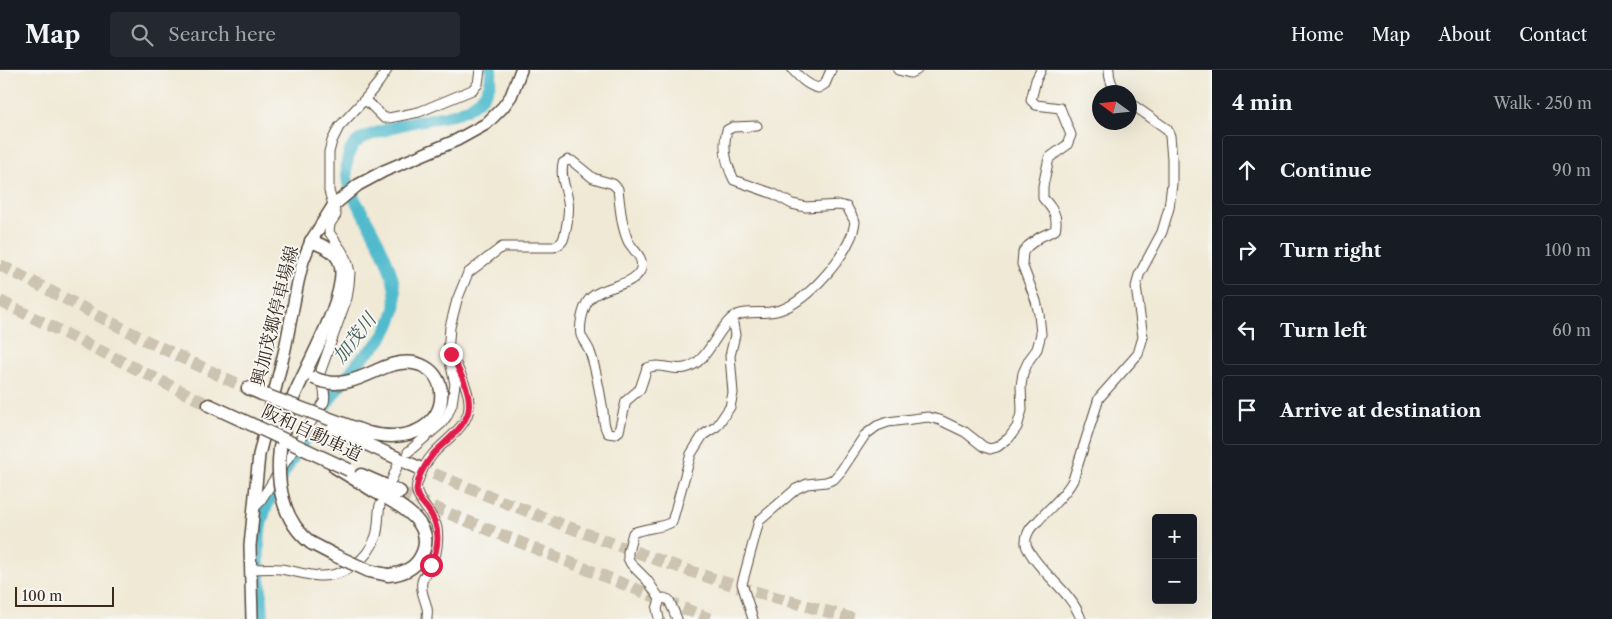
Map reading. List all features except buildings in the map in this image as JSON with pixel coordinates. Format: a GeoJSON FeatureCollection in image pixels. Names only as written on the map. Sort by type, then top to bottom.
{"type":"FeatureCollection","features":[{"type":"Feature","properties":{"kind":"highway"},"geometry":{"type":"LineString","coordinates":[[311,242],[328,248],[335,254],[340,263],[342,278],[310,374],[291,406],[284,429],[279,464],[280,483],[286,511],[296,529],[310,542],[334,555],[369,571],[388,575],[406,571],[419,560],[425,545],[422,530],[417,519],[408,510],[348,472]]}},
{"type":"Feature","properties":{"kind":"highway"},"geometry":{"type":"LineString","coordinates":[[310,374],[326,383],[341,383],[355,380],[401,362],[421,365],[432,372],[437,378],[441,390],[441,403],[433,420],[428,425],[416,432],[365,438]]}},
{"type":"Feature","properties":{"kind":"highway","name":"阪和自動車道"},"geometry":{"type":"LineString","coordinates":[[248,389],[365,438],[417,466]]}},
{"type":"Feature","properties":{"kind":"highway","name":"阪和自動車道"},"geometry":{"type":"LineString","coordinates":[[209,405],[319,456],[348,472],[400,492]]}},
{"type":"Feature","properties":{"kind":"main road","name":"興加茂郷停車場線"},"geometry":{"type":"LineString","coordinates":[[252,619],[254,508],[261,442],[285,349],[300,271],[311,242],[337,202],[358,185],[384,171],[457,140],[486,124],[511,96],[521,70]]}},
{"type":"Feature","properties":{"kind":"street"},"geometry":{"type":"LineString","coordinates":[[254,508],[259,503],[326,396],[326,390],[320,373],[347,298],[350,278],[345,257],[329,232],[330,224],[336,215],[337,202],[329,191],[332,141],[338,127],[379,82],[387,70]]}},
{"type":"Feature","properties":{"kind":"street"},"geometry":{"type":"LineString","coordinates":[[364,99],[384,118],[414,113],[472,90],[478,84],[480,70]]}},
{"type":"Feature","properties":{"kind":"street"},"geometry":{"type":"LineString","coordinates":[[793,70],[801,79],[811,86],[818,88],[825,84],[831,70]]}},
{"type":"Feature","properties":{"kind":"street"},"geometry":{"type":"LineString","coordinates":[[898,70],[910,73],[917,70]]}},
{"type":"Feature","properties":{"kind":"street"},"geometry":{"type":"LineString","coordinates":[[753,619],[742,584],[758,521],[796,489],[807,484],[834,479],[864,435],[877,426],[888,422],[928,417],[940,420],[965,432],[984,448],[990,449],[997,447],[1009,438],[1017,427],[1022,410],[1021,386],[1023,373],[1037,349],[1041,334],[1036,301],[1022,264],[1023,252],[1040,237],[1055,230],[1058,222],[1054,210],[1043,198],[1043,186],[1049,158],[1067,145],[1071,135],[1060,108],[1036,105],[1031,100],[1036,80],[1041,70]]}},
{"type":"Feature","properties":{"kind":"street"},"geometry":{"type":"LineString","coordinates":[[1109,70],[1109,76],[1114,85]]}},
{"type":"Feature","properties":{"kind":"street"},"geometry":{"type":"LineString","coordinates":[[1081,619],[1078,611],[1062,589],[1028,550],[1025,541],[1028,532],[1044,513],[1068,490],[1073,480],[1099,398],[1138,354],[1143,337],[1136,287],[1139,275],[1162,232],[1169,208],[1172,184],[1172,159],[1170,136],[1167,129],[1137,109]]}},
{"type":"Feature","properties":{"kind":"street"},"geometry":{"type":"LineString","coordinates":[[408,452],[434,430],[450,410],[455,384],[448,348],[450,328],[456,300],[468,272],[502,248],[554,247],[563,241],[569,203],[561,172],[563,163],[568,160],[572,161],[593,178],[613,184],[618,189],[620,212],[626,236],[638,253],[641,263],[640,271],[633,278],[594,296],[588,302],[582,320],[581,335],[590,351],[603,413],[604,428],[608,433],[614,434],[619,431],[626,402],[640,389],[648,368],[655,365],[685,368],[702,357],[722,328],[732,318],[742,313],[762,314],[778,311],[806,295],[829,271],[842,253],[851,237],[855,222],[847,207],[840,205],[806,207],[792,204],[774,194],[734,180],[729,170],[725,146],[727,130],[733,127],[757,126]]}},
{"type":"Feature","properties":{"kind":"street"},"geometry":{"type":"LineString","coordinates":[[660,599],[647,580],[631,564],[628,552],[633,533],[642,529],[664,526],[672,522],[691,454],[703,435],[717,426],[730,407],[732,393],[730,356],[735,335],[732,318]]}},
{"type":"Feature","properties":{"kind":"street"},"geometry":{"type":"LineString","coordinates":[[427,619],[427,608],[421,585],[436,553],[438,534],[434,518],[417,496],[417,487],[430,458],[460,427],[470,405],[463,382],[448,348]]}},
{"type":"Feature","properties":{"kind":"street"},"geometry":{"type":"LineString","coordinates":[[392,479],[397,467]]}},
{"type":"Feature","properties":{"kind":"street"},"geometry":{"type":"LineString","coordinates":[[252,569],[270,568],[322,576],[336,574],[350,568],[362,558],[373,542],[377,531],[380,505]]}},
{"type":"Feature","properties":{"kind":"street"},"geometry":{"type":"LineString","coordinates":[[659,619],[657,609],[660,599]]}},
{"type":"Feature","properties":{"kind":"street"},"geometry":{"type":"LineString","coordinates":[[660,599],[670,600],[677,619]]}},
{"type":"Feature","properties":{"kind":"waterway","name":"加茂川"},"geometry":{"type":"LineString","coordinates":[[319,416],[361,358],[381,339],[395,309],[396,298],[387,261],[350,190],[347,175],[349,153],[353,145],[371,135],[408,123],[451,115],[469,108],[486,92],[491,80],[491,70]]}},
{"type":"Feature","properties":{"kind":"waterway","name":"加茂川"},"geometry":{"type":"LineString","coordinates":[[263,619],[259,552],[260,530],[272,495],[305,439]]}},
{"type":"Feature","properties":{"kind":"tunnel"},"geometry":{"type":"LineString","coordinates":[[0,265],[149,342],[248,389]]}},
{"type":"Feature","properties":{"kind":"tunnel"},"geometry":{"type":"LineString","coordinates":[[0,301],[209,405]]}},
{"type":"Feature","properties":{"kind":"tunnel"},"geometry":{"type":"LineString","coordinates":[[417,467],[561,524],[708,577],[854,619]]}},
{"type":"Feature","properties":{"kind":"tunnel"},"geometry":{"type":"LineString","coordinates":[[400,492],[710,619]]}},
{"type":"Feature","properties":{"kind":"route"},"geometry":{"type":"LineString","coordinates":[[431,565],[438,544],[437,529],[434,518],[417,496],[417,487],[422,472],[430,458],[457,431],[465,419],[470,405],[467,391],[451,354]]}}]}
